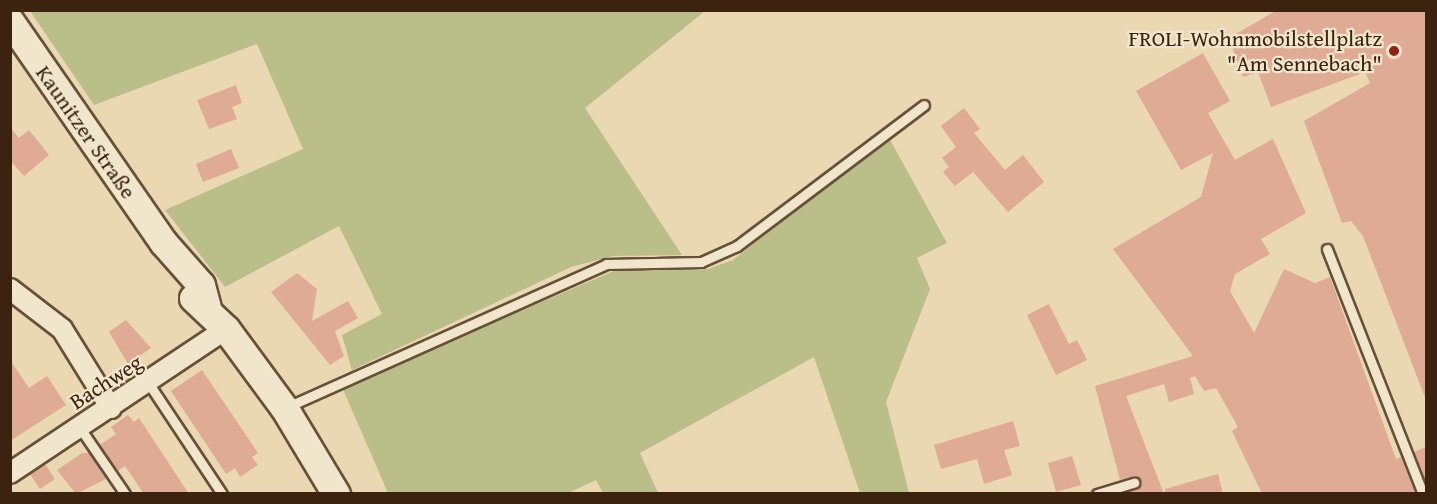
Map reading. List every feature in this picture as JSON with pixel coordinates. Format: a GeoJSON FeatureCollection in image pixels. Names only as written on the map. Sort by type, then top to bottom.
{"type":"FeatureCollection","features":[{"type":"Feature","properties":{"kind":"street","name":"Kaunitzer Straße"},"geometry":{"type":"LineString","coordinates":[[10,21],[163,242],[201,285],[207,307],[285,409],[336,494]]}},
{"type":"Feature","properties":{"kind":"street"},"geometry":{"type":"LineString","coordinates":[[10,288],[63,329],[111,408]]}},
{"type":"Feature","properties":{"kind":"street","name":"Bachweg"},"geometry":{"type":"LineString","coordinates":[[10,473],[149,384],[226,329]]}},
{"type":"Feature","properties":{"kind":"lane"},"geometry":{"type":"LineString","coordinates":[[285,409],[606,264],[700,262],[738,246],[924,105]]}},
{"type":"Feature","properties":{"kind":"lane"},"geometry":{"type":"LineString","coordinates":[[1327,249],[1424,494]]}},
{"type":"Feature","properties":{"kind":"lane"},"geometry":{"type":"LineString","coordinates":[[149,384],[222,494]]}},
{"type":"Feature","properties":{"kind":"lane"},"geometry":{"type":"LineString","coordinates":[[81,428],[125,494]]}},
{"type":"Feature","properties":{"kind":"lane"},"geometry":{"type":"LineString","coordinates":[[1097,494],[1134,483]]}},
{"type":"Feature","properties":{"kind":"green space"},"geometry":{"type":"Polygon","coordinates":[[[30,11],[705,11],[585,108],[682,255],[613,256],[571,267],[352,370],[342,335],[382,314],[339,226],[225,287],[165,210],[303,149],[257,44],[94,105],[30,11]]]}},
{"type":"Feature","properties":{"kind":"green space"},"geometry":{"type":"Polygon","coordinates":[[[889,138],[947,243],[917,258],[930,289],[886,402],[909,493],[860,493],[814,357],[640,453],[658,493],[603,493],[596,480],[568,493],[388,493],[342,387],[614,271],[708,269],[733,260],[889,138]]]}},
{"type":"Feature","properties":{"kind":"building"},"geometry":{"type":"Polygon","coordinates":[[[1277,10],[1426,10],[1426,400],[1363,236],[1351,221],[1342,223],[1304,121],[1370,83],[1365,72],[1271,107],[1258,72],[1243,77],[1229,38],[1277,10]]]}},
{"type":"Feature","properties":{"kind":"building"},"geometry":{"type":"Polygon","coordinates":[[[1203,53],[1230,101],[1208,113],[1235,160],[1273,139],[1306,213],[1261,239],[1270,254],[1235,274],[1230,291],[1254,333],[1284,269],[1315,283],[1330,277],[1396,459],[1401,457],[1416,494],[1262,494],[1232,431],[1238,427],[1216,388],[1204,391],[1195,376],[1190,378],[1194,394],[1169,402],[1164,384],[1126,396],[1164,494],[1124,494],[1141,482],[1135,476],[1120,480],[1095,386],[1193,356],[1113,249],[1201,197],[1213,153],[1181,170],[1136,91],[1203,53]]]}},
{"type":"Feature","properties":{"kind":"building"},"geometry":{"type":"Polygon","coordinates":[[[236,85],[242,103],[232,107],[237,119],[209,129],[197,100],[236,85]]]}},
{"type":"Feature","properties":{"kind":"building"},"geometry":{"type":"Polygon","coordinates":[[[964,108],[980,129],[974,133],[1005,170],[1023,155],[1044,182],[1008,212],[973,172],[955,186],[943,172],[949,167],[942,158],[956,147],[941,126],[964,108]]]}},
{"type":"Feature","properties":{"kind":"building"},"geometry":{"type":"Polygon","coordinates":[[[10,127],[19,138],[29,130],[49,155],[24,176],[10,160],[10,127]]]}},
{"type":"Feature","properties":{"kind":"building"},"geometry":{"type":"Polygon","coordinates":[[[231,149],[239,168],[203,182],[196,164],[231,149]]]}},
{"type":"Feature","properties":{"kind":"building"},"geometry":{"type":"Polygon","coordinates":[[[297,273],[317,289],[312,321],[348,301],[358,318],[335,331],[344,356],[330,365],[271,292],[297,273]]]}},
{"type":"Feature","properties":{"kind":"building"},"geometry":{"type":"Polygon","coordinates":[[[1049,304],[1069,344],[1077,340],[1087,360],[1056,375],[1027,315],[1049,304]]]}},
{"type":"Feature","properties":{"kind":"building"},"geometry":{"type":"Polygon","coordinates":[[[126,320],[151,348],[128,364],[109,332],[126,320]]]}},
{"type":"Feature","properties":{"kind":"building"},"geometry":{"type":"Polygon","coordinates":[[[10,360],[29,388],[47,376],[66,405],[10,441],[10,360]]]}},
{"type":"Feature","properties":{"kind":"building"},"geometry":{"type":"Polygon","coordinates":[[[202,370],[258,453],[252,457],[258,465],[240,477],[235,468],[226,474],[171,391],[202,370]]]}},
{"type":"Feature","properties":{"kind":"building"},"geometry":{"type":"Polygon","coordinates":[[[128,415],[134,422],[139,418],[189,494],[144,494],[125,466],[118,471],[100,445],[116,434],[111,427],[128,415]]]}},
{"type":"Feature","properties":{"kind":"building"},"geometry":{"type":"Polygon","coordinates":[[[1013,421],[1020,446],[1004,450],[1012,475],[984,484],[977,459],[941,469],[934,445],[1013,421]]]}},
{"type":"Feature","properties":{"kind":"building"},"geometry":{"type":"Polygon","coordinates":[[[1426,447],[1426,484],[1414,452],[1426,447]]]}},
{"type":"Feature","properties":{"kind":"building"},"geometry":{"type":"Polygon","coordinates":[[[82,453],[89,453],[106,479],[76,494],[57,470],[82,453]]]}},
{"type":"Feature","properties":{"kind":"building"},"geometry":{"type":"Polygon","coordinates":[[[1072,456],[1081,485],[1056,492],[1048,463],[1072,456]]]}},
{"type":"Feature","properties":{"kind":"building"},"geometry":{"type":"Polygon","coordinates":[[[45,464],[55,479],[40,489],[30,474],[45,464]]]}},
{"type":"Feature","properties":{"kind":"building"},"geometry":{"type":"Polygon","coordinates":[[[1218,474],[1223,494],[1165,494],[1165,489],[1218,474]]]}},
{"type":"Feature","properties":{"kind":"place","name":"FROLI-Wohnmobilstellplatz \"Am Sennebach\""},"geometry":{"type":"Point","coordinates":[1394,51]}}]}
